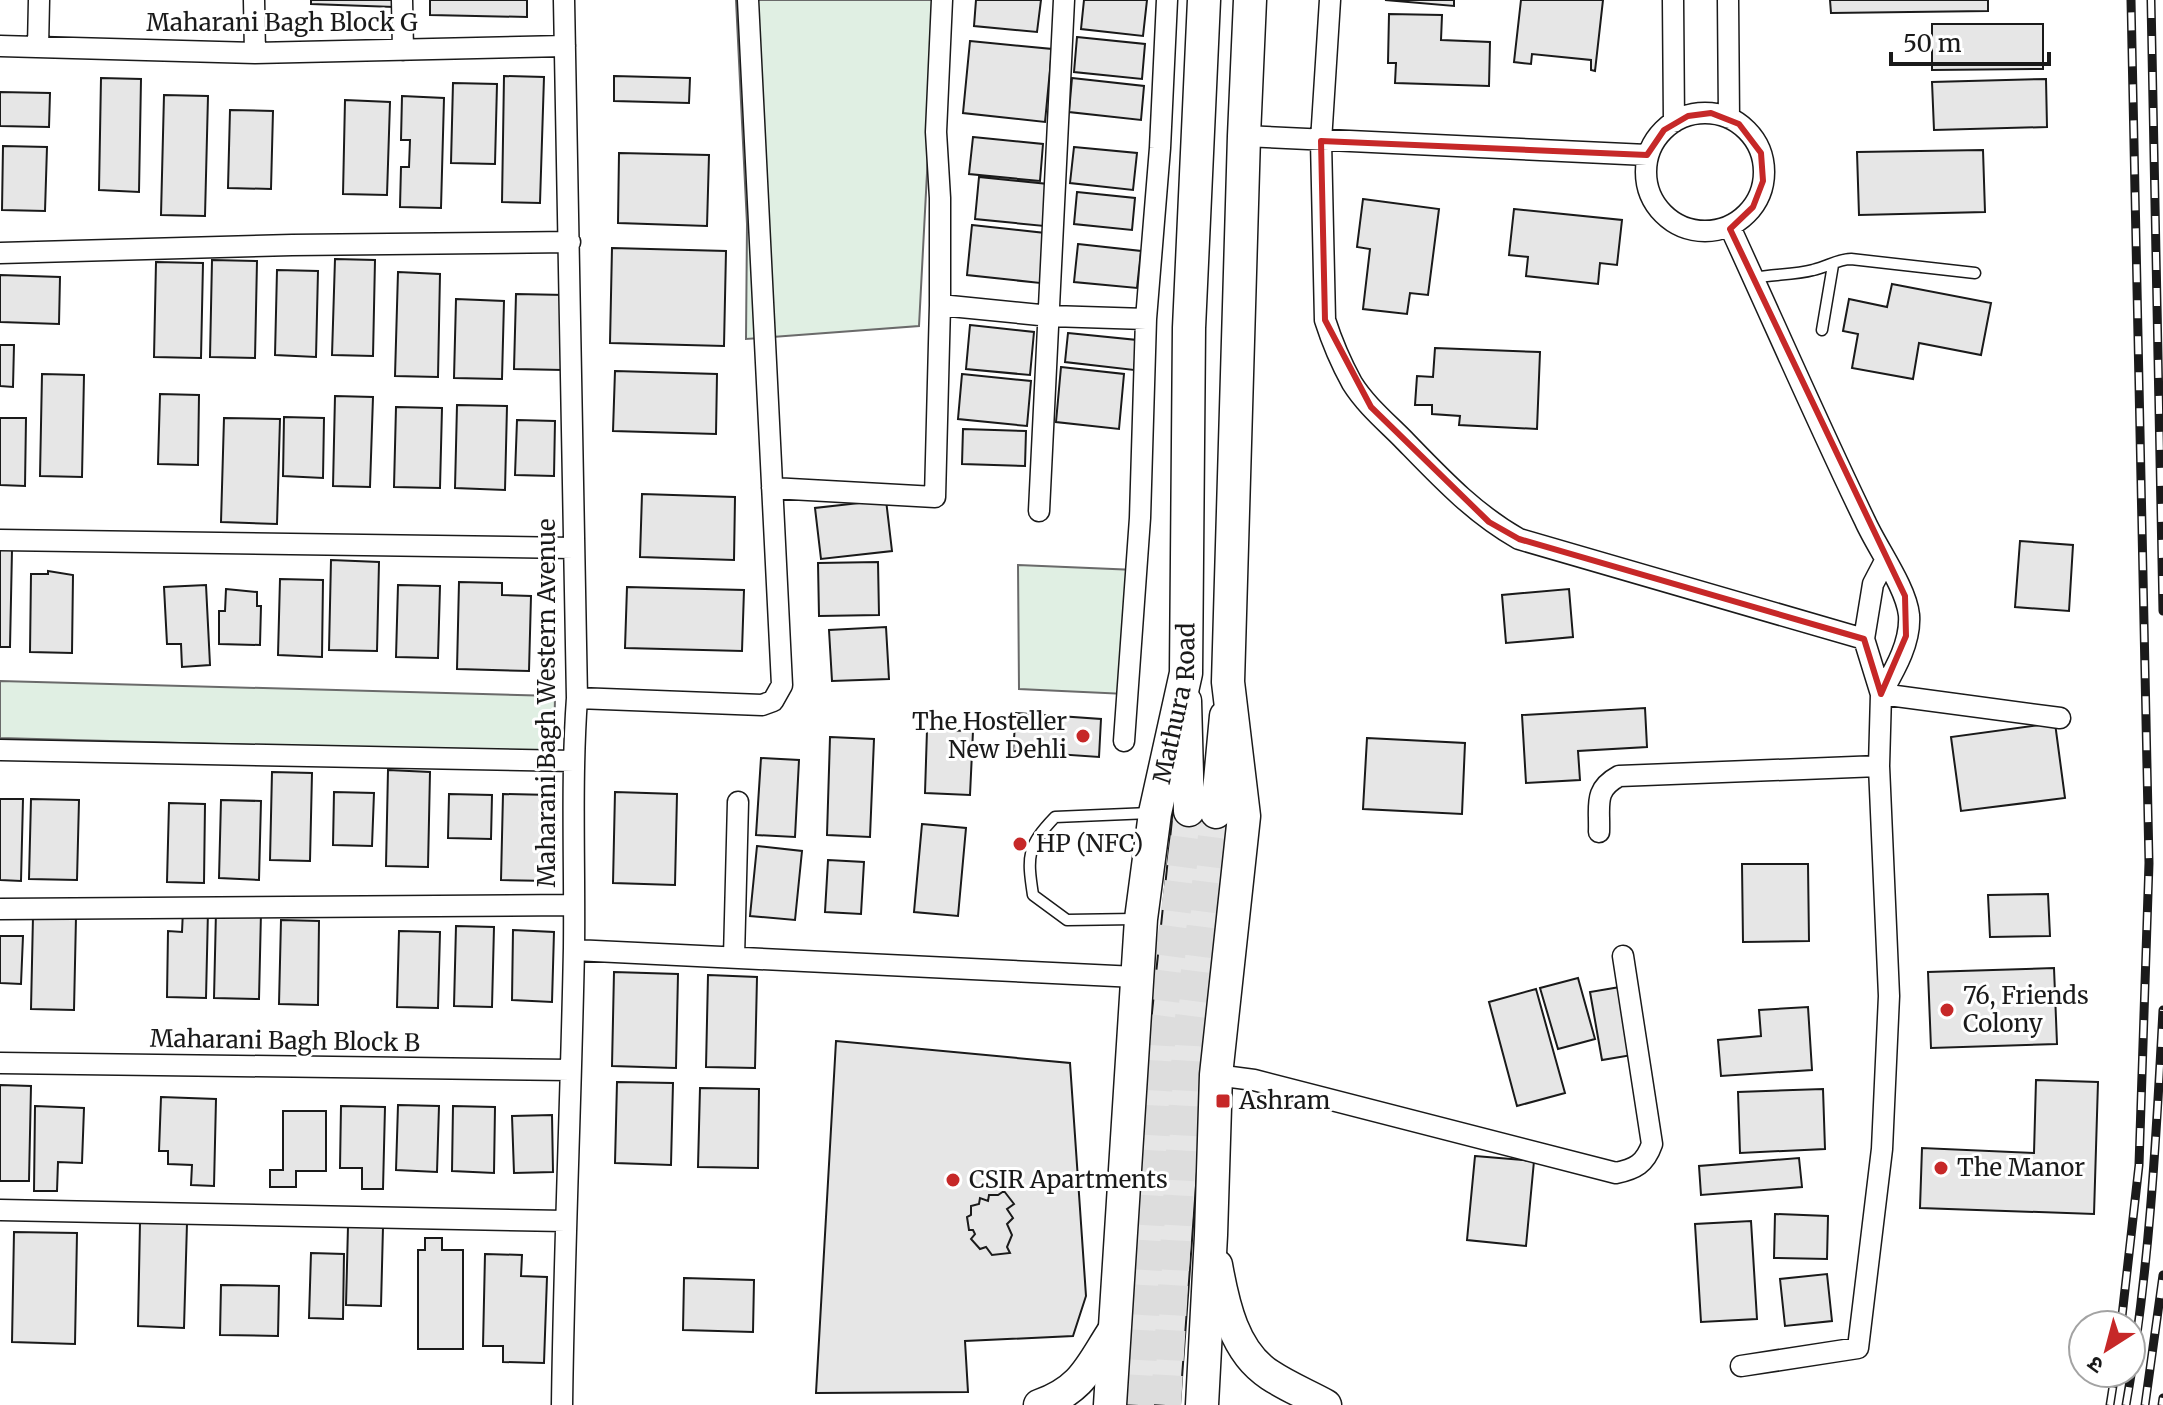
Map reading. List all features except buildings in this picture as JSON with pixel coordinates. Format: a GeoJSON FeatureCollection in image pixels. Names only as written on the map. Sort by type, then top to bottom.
{"type":"FeatureCollection","features":[{"type":"Feature","properties":{"kind":"highway","name":"Mathura Road"},"geometry":{"type":"LineString","coordinates":[[1110,1405],[1141,919],[1155,813],[1186,673],[1189,328],[1204,0]]}},
{"type":"Feature","properties":{"kind":"highway","name":"Mathura Road"},"geometry":{"type":"LineString","coordinates":[[1202,1405],[1216,1075],[1244,816],[1228,682],[1250,0]]}},
{"type":"Feature","properties":{"kind":"main road"},"geometry":{"type":"LineString","coordinates":[[1186,673],[1202,812],[1228,682]]}},
{"type":"Feature","properties":{"kind":"main road"},"geometry":{"type":"LineString","coordinates":[[1211,1235],[1224,1303],[1244,1350],[1268,1374],[1326,1405]]}},
{"type":"Feature","properties":{"kind":"main road"},"geometry":{"type":"LineString","coordinates":[[1039,1405],[1059,1398],[1088,1373],[1114,1329]]}},
{"type":"Feature","properties":{"kind":"street"},"geometry":{"type":"LineString","coordinates":[[38,47],[39,0]]}},
{"type":"Feature","properties":{"kind":"street"},"geometry":{"type":"LineString","coordinates":[[254,0],[255,53]]}},
{"type":"Feature","properties":{"kind":"street"},"geometry":{"type":"LineString","coordinates":[[402,0],[403,50]]}},
{"type":"Feature","properties":{"kind":"street","name":"Maharani Bagh Western Avenue"},"geometry":{"type":"LineString","coordinates":[[562,1405],[574,950],[573,761],[577,698],[564,0]]}},
{"type":"Feature","properties":{"kind":"street"},"geometry":{"type":"LineString","coordinates":[[577,698],[762,705],[773,701],[782,685],[748,0]]}},
{"type":"Feature","properties":{"kind":"street"},"geometry":{"type":"LineString","coordinates":[[772,488],[935,497],[940,305],[940,198],[936,132],[942,0]]}},
{"type":"Feature","properties":{"kind":"street"},"geometry":{"type":"LineString","coordinates":[[1039,511],[1064,0]]}},
{"type":"Feature","properties":{"kind":"street"},"geometry":{"type":"LineString","coordinates":[[1124,741],[1140,518],[1146,319],[1160,148],[1167,0]]}},
{"type":"Feature","properties":{"kind":"street"},"geometry":{"type":"LineString","coordinates":[[1330,0],[1321,141],[1325,320],[1333,344],[1354,385],[1371,407],[1454,491],[1489,522],[1519,539],[1864,639]]}},
{"type":"Feature","properties":{"kind":"street"},"geometry":{"type":"LineString","coordinates":[[1673,0],[1674,122]]}},
{"type":"Feature","properties":{"kind":"street"},"geometry":{"type":"LineString","coordinates":[[1728,0],[1729,118]]}},
{"type":"Feature","properties":{"kind":"street","name":"Maharani Bagh Block G"},"geometry":{"type":"LineString","coordinates":[[0,46],[255,53],[565,46]]}},
{"type":"Feature","properties":{"kind":"street"},"geometry":{"type":"LineString","coordinates":[[1711,113],[1729,118],[1748,131],[1761,153],[1764,172],[1757,200],[1746,215],[1730,227],[1703,231],[1691,229],[1667,216],[1654,201],[1649,190],[1647,155],[1657,138],[1674,122],[1695,114],[1711,113]]}},
{"type":"Feature","properties":{"kind":"street"},"geometry":{"type":"LineString","coordinates":[[1244,136],[1647,155]]}},
{"type":"Feature","properties":{"kind":"street"},"geometry":{"type":"LineString","coordinates":[[1730,227],[1885,561],[1905,596],[1909,617],[1899,662],[1881,694]]}},
{"type":"Feature","properties":{"kind":"street"},"geometry":{"type":"LineString","coordinates":[[0,253],[570,242]]}},
{"type":"Feature","properties":{"kind":"street"},"geometry":{"type":"LineString","coordinates":[[940,305],[1050,316],[1146,319]]}},
{"type":"Feature","properties":{"kind":"street"},"geometry":{"type":"LineString","coordinates":[[0,540],[573,548]]}},
{"type":"Feature","properties":{"kind":"street"},"geometry":{"type":"LineString","coordinates":[[1741,1366],[1858,1348],[1882,1149],[1889,996],[1879,766],[1881,694],[1864,639],[1873,584],[1885,561]]}},
{"type":"Feature","properties":{"kind":"street"},"geometry":{"type":"LineString","coordinates":[[1881,694],[2060,718]]}},
{"type":"Feature","properties":{"kind":"street"},"geometry":{"type":"LineString","coordinates":[[0,750],[573,761]]}},
{"type":"Feature","properties":{"kind":"street"},"geometry":{"type":"LineString","coordinates":[[1599,832],[1601,791],[1604,784],[1619,776],[1879,766]]}},
{"type":"Feature","properties":{"kind":"street"},"geometry":{"type":"LineString","coordinates":[[734,957],[738,802]]}},
{"type":"Feature","properties":{"kind":"street"},"geometry":{"type":"LineString","coordinates":[[0,909],[574,905]]}},
{"type":"Feature","properties":{"kind":"street"},"geometry":{"type":"LineString","coordinates":[[574,950],[1136,977]]}},
{"type":"Feature","properties":{"kind":"street"},"geometry":{"type":"LineString","coordinates":[[1216,1075],[1254,1080],[1616,1173],[1633,1170],[1646,1159],[1652,1144],[1623,956]]}},
{"type":"Feature","properties":{"kind":"street","name":"Maharani Bagh Block B"},"geometry":{"type":"LineString","coordinates":[[0,1063],[570,1070]]}},
{"type":"Feature","properties":{"kind":"street"},"geometry":{"type":"LineString","coordinates":[[0,1210],[565,1221]]}},
{"type":"Feature","properties":{"kind":"lane"},"geometry":{"type":"LineString","coordinates":[[1753,278],[1810,271],[1833,265],[1841,259],[1975,273]]}},
{"type":"Feature","properties":{"kind":"lane"},"geometry":{"type":"LineString","coordinates":[[1822,330],[1833,265]]}},
{"type":"Feature","properties":{"kind":"lane"},"geometry":{"type":"LineString","coordinates":[[1141,919],[1067,920],[1033,895],[1028,863],[1036,837],[1055,817],[1155,813]]}},
{"type":"Feature","properties":{"kind":"highlighted area"},"geometry":{"type":"Polygon","coordinates":[[[1711,113],[1739,124],[1761,153],[1763,181],[1753,207],[1730,229],[1905,596],[1906,636],[1881,694],[1864,639],[1519,539],[1489,522],[1371,407],[1325,320],[1321,141],[1647,155],[1664,130],[1688,116],[1711,113]]]}},
{"type":"Feature","properties":{"kind":"green space"},"geometry":{"type":"Polygon","coordinates":[[[736,0],[932,0],[919,326],[746,339],[747,224],[736,0]]]}},
{"type":"Feature","properties":{"kind":"green space"},"geometry":{"type":"Polygon","coordinates":[[[1018,565],[1136,570],[1126,694],[1019,689],[1018,565]]]}},
{"type":"Feature","properties":{"kind":"green space"},"geometry":{"type":"Polygon","coordinates":[[[0,681],[555,696],[554,753],[0,738],[0,681]]]}},
{"type":"Feature","properties":{"kind":"tunnel"},"geometry":{"type":"LineString","coordinates":[[1139,1405],[1161,1026],[1189,811]]}},
{"type":"Feature","properties":{"kind":"tunnel"},"geometry":{"type":"LineString","coordinates":[[1166,1405],[1188,1034],[1216,813]]}},
{"type":"Feature","properties":{"kind":"railway"},"geometry":{"type":"LineString","coordinates":[[2123,1309],[2139,1165],[2149,863],[2131,0]]}},
{"type":"Feature","properties":{"kind":"railway"},"geometry":{"type":"LineString","coordinates":[[2151,0],[2163,611]]}},
{"type":"Feature","properties":{"kind":"railway"},"geometry":{"type":"LineString","coordinates":[[2126,1405],[2146,1258],[2163,1010]]}},
{"type":"Feature","properties":{"kind":"railway"},"geometry":{"type":"LineString","coordinates":[[2145,1405],[2163,1275]]}},
{"type":"Feature","properties":{"kind":"railway"},"geometry":{"type":"LineString","coordinates":[[2110,1405],[2112,1389]]}},
{"type":"Feature","properties":{"kind":"railway"},"geometry":{"type":"LineString","coordinates":[[2162,1405],[2163,1398]]}},
{"type":"Feature","properties":{"kind":"place","name":"The Hosteller New Dehli"},"geometry":{"type":"Point","coordinates":[1083,736]}},
{"type":"Feature","properties":{"kind":"place","name":"HP (NFC)"},"geometry":{"type":"Point","coordinates":[1020,844]}},
{"type":"Feature","properties":{"kind":"place","name":"76, Friends Colony"},"geometry":{"type":"Point","coordinates":[1947,1010]}},
{"type":"Feature","properties":{"kind":"place","name":"Ashram"},"geometry":{"type":"Point","coordinates":[1223,1101]}},
{"type":"Feature","properties":{"kind":"place","name":"The Manor"},"geometry":{"type":"Point","coordinates":[1941,1168]}},
{"type":"Feature","properties":{"kind":"place","name":"CSIR Apartments"},"geometry":{"type":"Point","coordinates":[953,1180]}}]}
